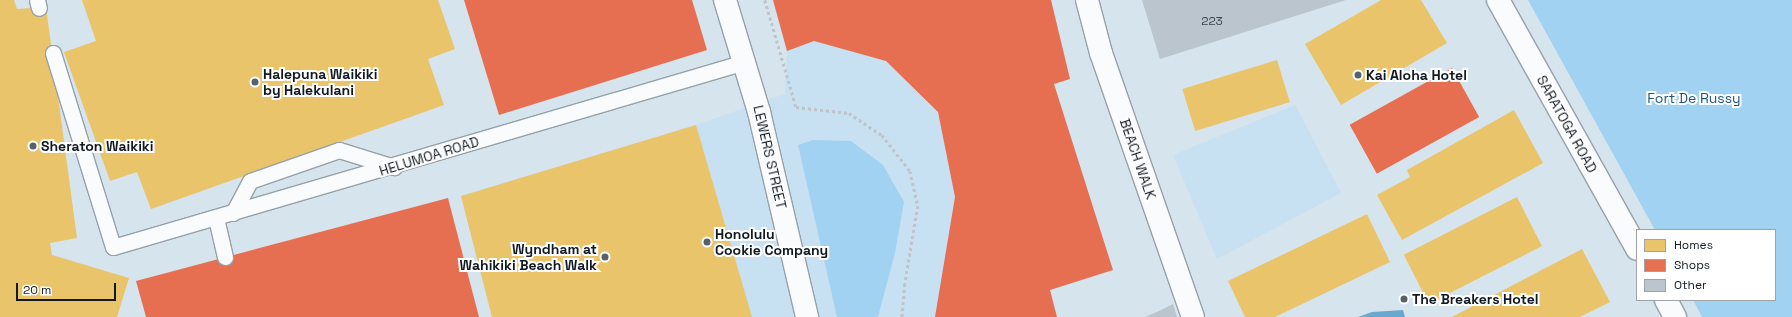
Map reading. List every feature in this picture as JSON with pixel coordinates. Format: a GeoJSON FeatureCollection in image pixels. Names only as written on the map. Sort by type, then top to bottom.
{"type":"FeatureCollection","features":[{"type":"Feature","properties":{"kind":"street","name":"LEWERS STREET"},"geometry":{"type":"LineString","coordinates":[[725,0],[760,112],[806,317]]}},
{"type":"Feature","properties":{"kind":"street","name":"BEACH WALK"},"geometry":{"type":"LineString","coordinates":[[1086,0],[1101,53],[1192,317]]}},
{"type":"Feature","properties":{"kind":"street","name":"SARATOGA ROAD"},"geometry":{"type":"LineString","coordinates":[[1498,0],[1636,247]]}},
{"type":"Feature","properties":{"kind":"street"},"geometry":{"type":"LineString","coordinates":[[1667,301],[1675,317]]}},
{"type":"Feature","properties":{"kind":"lane","name":"HELUMOA ROAD"},"geometry":{"type":"LineString","coordinates":[[53,53],[113,246],[394,167],[745,62]]}},
{"type":"Feature","properties":{"kind":"lane"},"geometry":{"type":"LineString","coordinates":[[233,212],[250,181],[339,150],[394,167]]}},
{"type":"Feature","properties":{"kind":"lane"},"geometry":{"type":"LineString","coordinates":[[216,218],[225,257]]}},
{"type":"Feature","properties":{"kind":"path"},"geometry":{"type":"LineString","coordinates":[[765,0],[796,107],[850,113],[882,135],[910,172],[918,206],[905,284],[902,317]]}},
{"type":"Feature","properties":{"kind":"shaded area"},"geometry":{"type":"Polygon","coordinates":[[[773,0],[1051,0],[1070,79],[1054,84],[1113,270],[1050,290],[1057,317],[492,317],[461,196],[696,125],[785,94],[787,51],[773,0]]]}},
{"type":"Feature","properties":{"kind":"shaded area"},"geometry":{"type":"Polygon","coordinates":[[[1295,105],[1341,193],[1217,259],[1173,155],[1295,105]]]}},
{"type":"Feature","properties":{"kind":"shaded area"},"geometry":{"type":"Polygon","coordinates":[[[1403,310],[1405,317],[1358,317],[1372,312],[1403,310]]]}},
{"type":"Feature","properties":{"kind":"green space","name":"Fort De Russy"},"geometry":{"type":"Polygon","coordinates":[[[1528,0],[1792,0],[1792,317],[1702,317],[1694,301],[1776,301],[1776,229],[1654,229],[1528,0]]]}},
{"type":"Feature","properties":{"kind":"green space"},"geometry":{"type":"Polygon","coordinates":[[[813,140],[851,141],[883,165],[904,202],[895,253],[878,317],[837,317],[798,145],[813,140]]]}},
{"type":"Feature","properties":{"kind":"building: Homes","name":"Sheraton Waikiki"},"geometry":{"type":"Polygon","coordinates":[[[0,0],[14,0],[17,9],[46,7],[77,238],[50,243],[52,255],[129,278],[117,317],[0,317],[0,0]]]}},
{"type":"Feature","properties":{"kind":"building: Homes","name":"Halepuna Waikiki by Halekulani"},"geometry":{"type":"Polygon","coordinates":[[[82,0],[438,0],[455,49],[428,59],[444,105],[151,209],[137,172],[110,181],[64,52],[96,41],[82,0]]]}},
{"type":"Feature","properties":{"kind":"building: Homes","name":"Kai Aloha Hotel"},"geometry":{"type":"Polygon","coordinates":[[[1381,0],[1421,0],[1447,43],[1341,105],[1305,44],[1381,0]]]}},
{"type":"Feature","properties":{"kind":"building: Homes"},"geometry":{"type":"Polygon","coordinates":[[[1277,60],[1290,102],[1195,131],[1182,89],[1277,60]]]}},
{"type":"Feature","properties":{"kind":"building: Homes"},"geometry":{"type":"Polygon","coordinates":[[[1514,110],[1543,163],[1402,240],[1377,195],[1410,177],[1407,170],[1514,110]]]}},
{"type":"Feature","properties":{"kind":"building: Homes","name":"Wyndham at Wahikiki Beach Walk"},"geometry":{"type":"Polygon","coordinates":[[[696,125],[752,317],[492,317],[461,196],[696,125]]]}},
{"type":"Feature","properties":{"kind":"building: Homes"},"geometry":{"type":"Polygon","coordinates":[[[1517,197],[1542,246],[1429,304],[1404,255],[1517,197]]]}},
{"type":"Feature","properties":{"kind":"building: Homes"},"geometry":{"type":"Polygon","coordinates":[[[1367,214],[1390,262],[1275,317],[1245,317],[1228,281],[1367,214]]]}},
{"type":"Feature","properties":{"kind":"building: Homes"},"geometry":{"type":"Polygon","coordinates":[[[1582,249],[1610,302],[1580,317],[1452,317],[1582,249]]]}},
{"type":"Feature","properties":{"kind":"building: Shops"},"geometry":{"type":"Polygon","coordinates":[[[464,0],[692,0],[707,50],[499,115],[464,0]]]}},
{"type":"Feature","properties":{"kind":"building: Shops"},"geometry":{"type":"Polygon","coordinates":[[[773,0],[1051,0],[1070,79],[1054,84],[1113,270],[1050,290],[1057,317],[935,317],[955,197],[938,112],[886,61],[814,41],[787,51],[773,0]]]}},
{"type":"Feature","properties":{"kind":"building: Shops"},"geometry":{"type":"Polygon","coordinates":[[[1452,68],[1479,117],[1377,174],[1350,125],[1452,68]]]}},
{"type":"Feature","properties":{"kind":"building: Shops"},"geometry":{"type":"Polygon","coordinates":[[[448,198],[479,317],[146,317],[136,281],[448,198]]]}},
{"type":"Feature","properties":{"kind":"building: Other"},"geometry":{"type":"Polygon","coordinates":[[[1142,0],[1346,0],[1160,59],[1142,0]]]}},
{"type":"Feature","properties":{"kind":"building: Other"},"geometry":{"type":"Polygon","coordinates":[[[1173,304],[1177,317],[1145,317],[1159,311],[1173,304]]]}},
{"type":"Feature","properties":{"kind":"place","name":"Kai Aloha Hotel"},"geometry":{"type":"Point","coordinates":[1358,75]}},
{"type":"Feature","properties":{"kind":"place","name":"Halepuna Waikiki by Halekulani"},"geometry":{"type":"Point","coordinates":[255,82]}},
{"type":"Feature","properties":{"kind":"place","name":"Sheraton Waikiki"},"geometry":{"type":"Point","coordinates":[33,146]}},
{"type":"Feature","properties":{"kind":"place","name":"Honolulu Cookie Company"},"geometry":{"type":"Point","coordinates":[707,242]}},
{"type":"Feature","properties":{"kind":"place","name":"Wyndham at Wahikiki Beach Walk"},"geometry":{"type":"Point","coordinates":[605,257]}},
{"type":"Feature","properties":{"kind":"place","name":"The Breakers Hotel"},"geometry":{"type":"Point","coordinates":[1404,299]}}]}
